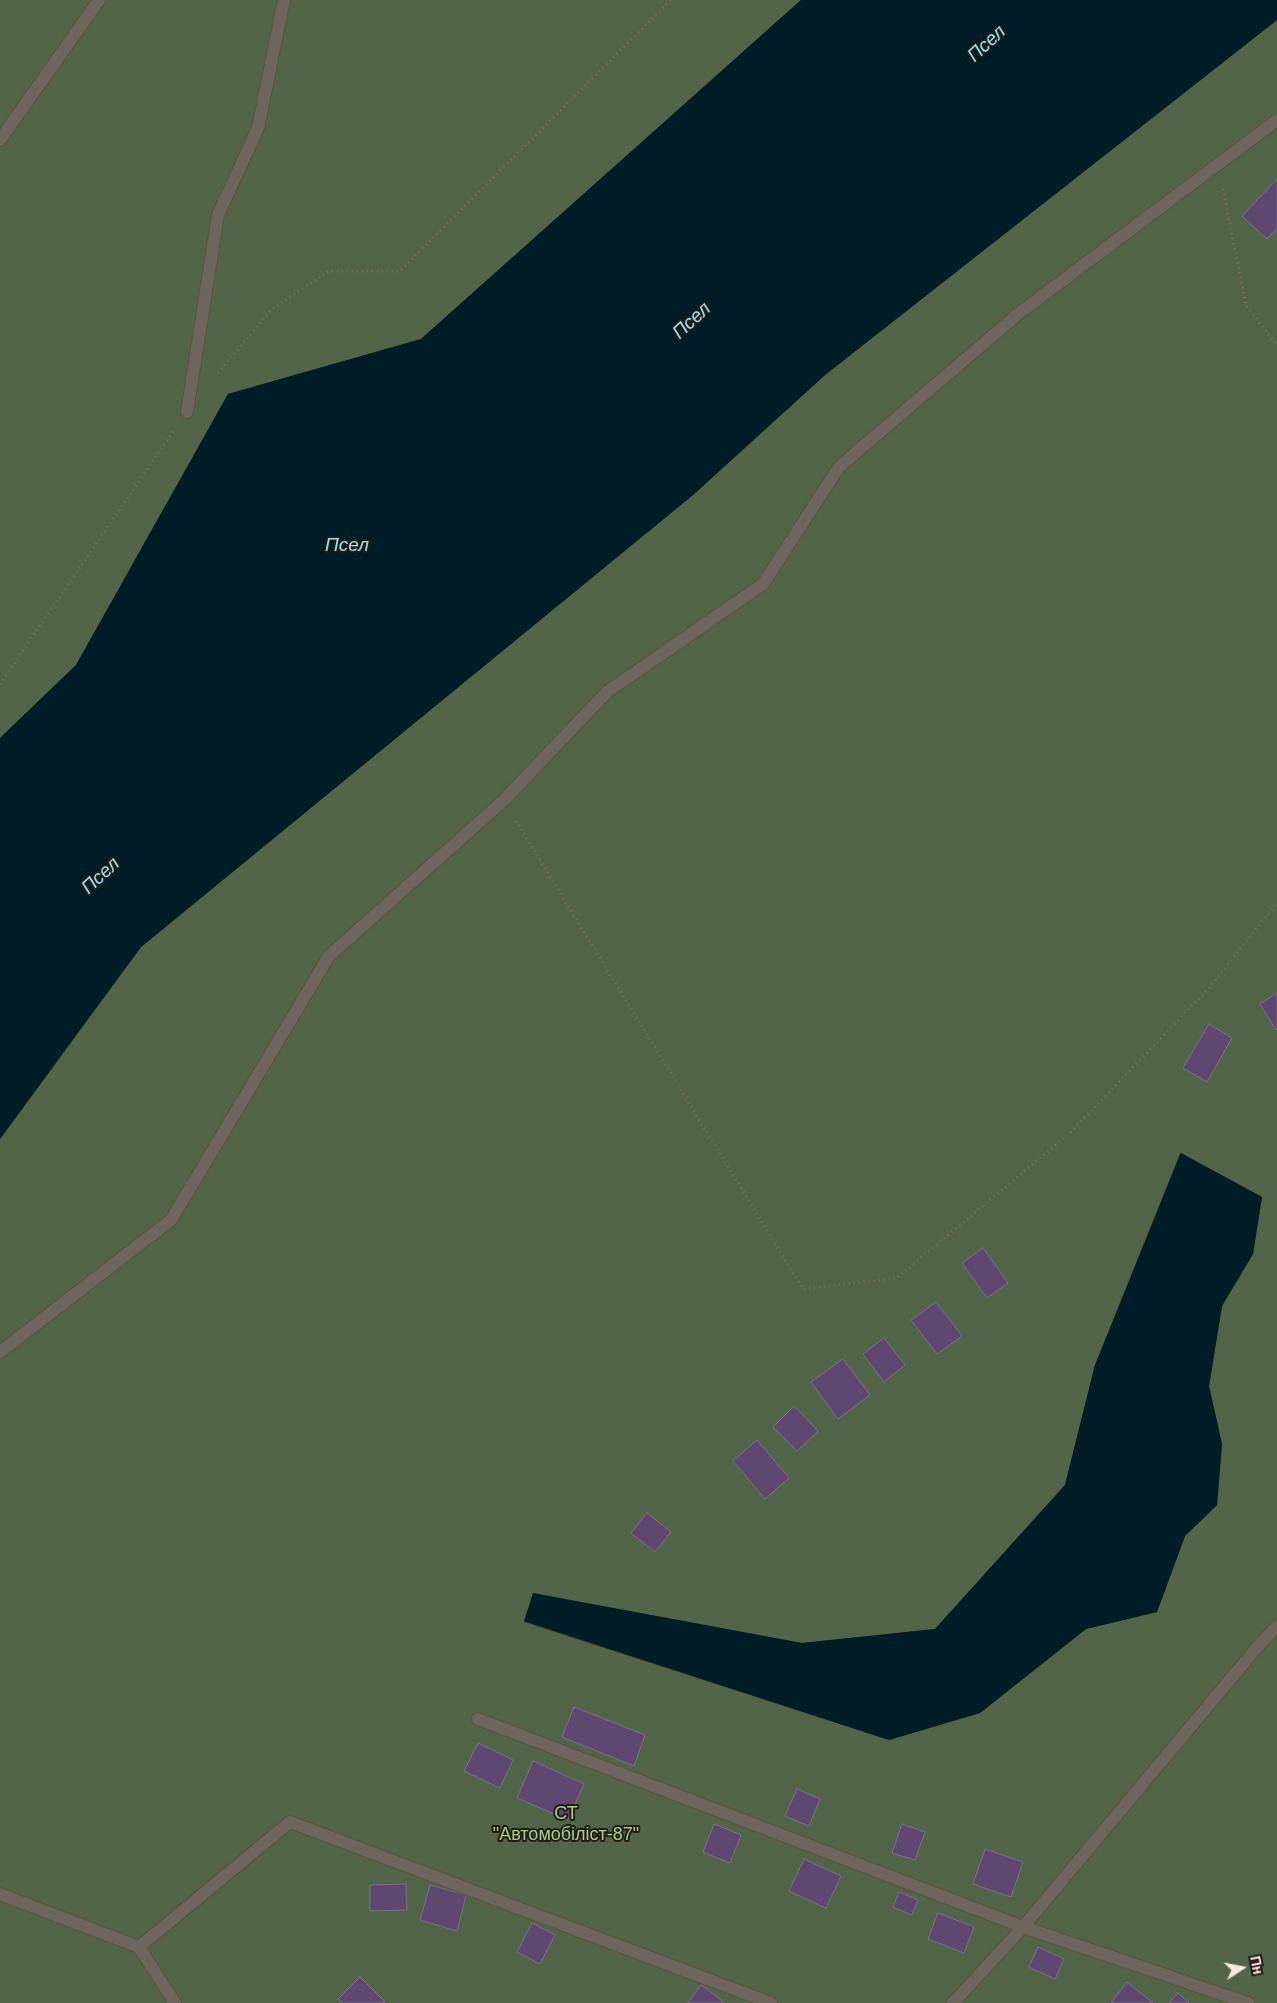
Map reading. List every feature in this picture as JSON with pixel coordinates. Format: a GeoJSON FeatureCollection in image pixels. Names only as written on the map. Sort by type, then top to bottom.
{"type":"FeatureCollection","features":[{"type":"Feature","properties":{"kind":"street"},"geometry":{"type":"LineString","coordinates":[[0,140],[99,0]]}},
{"type":"Feature","properties":{"kind":"street"},"geometry":{"type":"LineString","coordinates":[[186,412],[218,215],[258,128],[284,0]]}},
{"type":"Feature","properties":{"kind":"street"},"geometry":{"type":"LineString","coordinates":[[0,1352],[171,1220],[329,956],[503,801],[607,692],[763,584],[839,467],[1018,314],[1277,120]]}},
{"type":"Feature","properties":{"kind":"street"},"geometry":{"type":"LineString","coordinates":[[953,2003],[1023,1927],[1277,1626]]}},
{"type":"Feature","properties":{"kind":"street"},"geometry":{"type":"LineString","coordinates":[[478,1718],[1023,1927],[1248,2003]]}},
{"type":"Feature","properties":{"kind":"street"},"geometry":{"type":"LineString","coordinates":[[140,1947],[290,1822],[770,2003]]}},
{"type":"Feature","properties":{"kind":"street"},"geometry":{"type":"LineString","coordinates":[[0,1894],[140,1947],[174,2003]]}},
{"type":"Feature","properties":{"kind":"path"},"geometry":{"type":"LineString","coordinates":[[216,375],[271,310],[329,271],[400,271],[671,0]]}},
{"type":"Feature","properties":{"kind":"path"},"geometry":{"type":"LineString","coordinates":[[1218,164],[1246,305],[1277,344]]}},
{"type":"Feature","properties":{"kind":"path"},"geometry":{"type":"LineString","coordinates":[[0,684],[186,412]]}},
{"type":"Feature","properties":{"kind":"path"},"geometry":{"type":"LineString","coordinates":[[503,801],[803,1289],[897,1278],[1071,1132],[1209,988],[1277,903]]}},
{"type":"Feature","properties":{"kind":"green space"},"geometry":{"type":"Polygon","coordinates":[[[0,0],[801,0],[421,339],[228,394],[76,665],[0,738],[0,0]]]}},
{"type":"Feature","properties":{"kind":"green space","name":"СТ \"Автомобiлiст-87\""},"geometry":{"type":"Polygon","coordinates":[[[1277,20],[1277,2003],[0,2003],[0,1139],[141,947],[693,495],[825,375],[1277,20]],[[1180,1153],[1095,1365],[1065,1485],[935,1629],[802,1643],[534,1594],[524,1622],[889,1740],[980,1713],[1086,1629],[1157,1612],[1185,1536],[1217,1505],[1222,1444],[1209,1386],[1222,1306],[1253,1254],[1262,1197],[1180,1153]]]}},
{"type":"Feature","properties":{"kind":"water","name":"Псел"},"geometry":{"type":"Polygon","coordinates":[[[801,0],[1277,0],[1277,20],[825,375],[693,495],[141,947],[0,1139],[0,738],[76,665],[228,394],[421,339],[801,0]]]}},
{"type":"Feature","properties":{"kind":"water"},"geometry":{"type":"Polygon","coordinates":[[[1181,1153],[1262,1197],[1253,1254],[1222,1306],[1209,1386],[1222,1444],[1217,1505],[1185,1536],[1157,1612],[1086,1629],[980,1713],[889,1740],[524,1621],[533,1593],[802,1643],[935,1629],[1065,1485],[1095,1365],[1181,1153]]]}},
{"type":"Feature","properties":{"kind":"building"},"geometry":{"type":"Polygon","coordinates":[[[1277,179],[1277,228],[1267,239],[1242,216],[1277,179]]]}},
{"type":"Feature","properties":{"kind":"building"},"geometry":{"type":"Polygon","coordinates":[[[1277,993],[1277,1029],[1276,1030],[1260,1004],[1277,993]]]}},
{"type":"Feature","properties":{"kind":"building"},"geometry":{"type":"Polygon","coordinates":[[[1209,1024],[1232,1038],[1207,1082],[1183,1068],[1209,1024]]]}},
{"type":"Feature","properties":{"kind":"building"},"geometry":{"type":"Polygon","coordinates":[[[983,1248],[1008,1283],[987,1298],[962,1263],[983,1248]]]}},
{"type":"Feature","properties":{"kind":"building"},"geometry":{"type":"Polygon","coordinates":[[[936,1302],[962,1336],[937,1354],[911,1320],[936,1302]]]}},
{"type":"Feature","properties":{"kind":"building"},"geometry":{"type":"Polygon","coordinates":[[[884,1338],[905,1365],[884,1382],[863,1354],[884,1338]]]}},
{"type":"Feature","properties":{"kind":"building"},"geometry":{"type":"Polygon","coordinates":[[[843,1359],[870,1395],[838,1419],[811,1382],[843,1359]]]}},
{"type":"Feature","properties":{"kind":"building"},"geometry":{"type":"Polygon","coordinates":[[[794,1406],[818,1431],[797,1451],[773,1427],[794,1406]]]}},
{"type":"Feature","properties":{"kind":"building"},"geometry":{"type":"Polygon","coordinates":[[[757,1440],[789,1478],[765,1499],[733,1461],[757,1440]]]}},
{"type":"Feature","properties":{"kind":"building"},"geometry":{"type":"Polygon","coordinates":[[[647,1513],[671,1532],[655,1552],[631,1533],[647,1513]]]}},
{"type":"Feature","properties":{"kind":"building"},"geometry":{"type":"Polygon","coordinates":[[[574,1707],[645,1735],[634,1766],[562,1737],[574,1707]]]}},
{"type":"Feature","properties":{"kind":"building"},"geometry":{"type":"Polygon","coordinates":[[[478,1743],[513,1760],[500,1788],[464,1771],[478,1743]]]}},
{"type":"Feature","properties":{"kind":"building"},"geometry":{"type":"Polygon","coordinates":[[[533,1761],[584,1784],[568,1820],[517,1798],[533,1761]]]}},
{"type":"Feature","properties":{"kind":"building"},"geometry":{"type":"Polygon","coordinates":[[[797,1789],[820,1799],[809,1826],[785,1816],[797,1789]]]}},
{"type":"Feature","properties":{"kind":"building"},"geometry":{"type":"Polygon","coordinates":[[[714,1824],[741,1835],[730,1863],[703,1852],[714,1824]]]}},
{"type":"Feature","properties":{"kind":"building"},"geometry":{"type":"Polygon","coordinates":[[[902,1824],[925,1832],[915,1860],[892,1853],[902,1824]]]}},
{"type":"Feature","properties":{"kind":"building"},"geometry":{"type":"Polygon","coordinates":[[[985,1849],[1023,1862],[1011,1897],[973,1884],[985,1849]]]}},
{"type":"Feature","properties":{"kind":"building"},"geometry":{"type":"Polygon","coordinates":[[[804,1859],[841,1876],[826,1908],[789,1891],[804,1859]]]}},
{"type":"Feature","properties":{"kind":"building"},"geometry":{"type":"Polygon","coordinates":[[[406,1884],[407,1910],[370,1911],[370,1885],[406,1884]]]}},
{"type":"Feature","properties":{"kind":"building"},"geometry":{"type":"Polygon","coordinates":[[[430,1885],[466,1895],[457,1931],[420,1920],[430,1885]]]}},
{"type":"Feature","properties":{"kind":"building"},"geometry":{"type":"Polygon","coordinates":[[[899,1892],[918,1900],[912,1915],[893,1907],[899,1892]]]}},
{"type":"Feature","properties":{"kind":"building"},"geometry":{"type":"Polygon","coordinates":[[[938,1913],[974,1927],[964,1953],[928,1939],[938,1913]]]}},
{"type":"Feature","properties":{"kind":"building"},"geometry":{"type":"Polygon","coordinates":[[[532,1923],[555,1935],[540,1964],[517,1952],[532,1923]]]}},
{"type":"Feature","properties":{"kind":"building"},"geometry":{"type":"Polygon","coordinates":[[[1038,1947],[1064,1959],[1055,1979],[1029,1967],[1038,1947]]]}},
{"type":"Feature","properties":{"kind":"building"},"geometry":{"type":"Polygon","coordinates":[[[360,1977],[385,2002],[343,2003],[338,1999],[360,1977]]]}},
{"type":"Feature","properties":{"kind":"building"},"geometry":{"type":"Polygon","coordinates":[[[1127,1982],[1153,2003],[1111,2003],[1127,1982]]]}},
{"type":"Feature","properties":{"kind":"building"},"geometry":{"type":"Polygon","coordinates":[[[701,1985],[725,2003],[688,2003],[701,1985]]]}},
{"type":"Feature","properties":{"kind":"building"},"geometry":{"type":"Polygon","coordinates":[[[1178,1993],[1189,2003],[1169,2003],[1178,1993]]]}}]}
